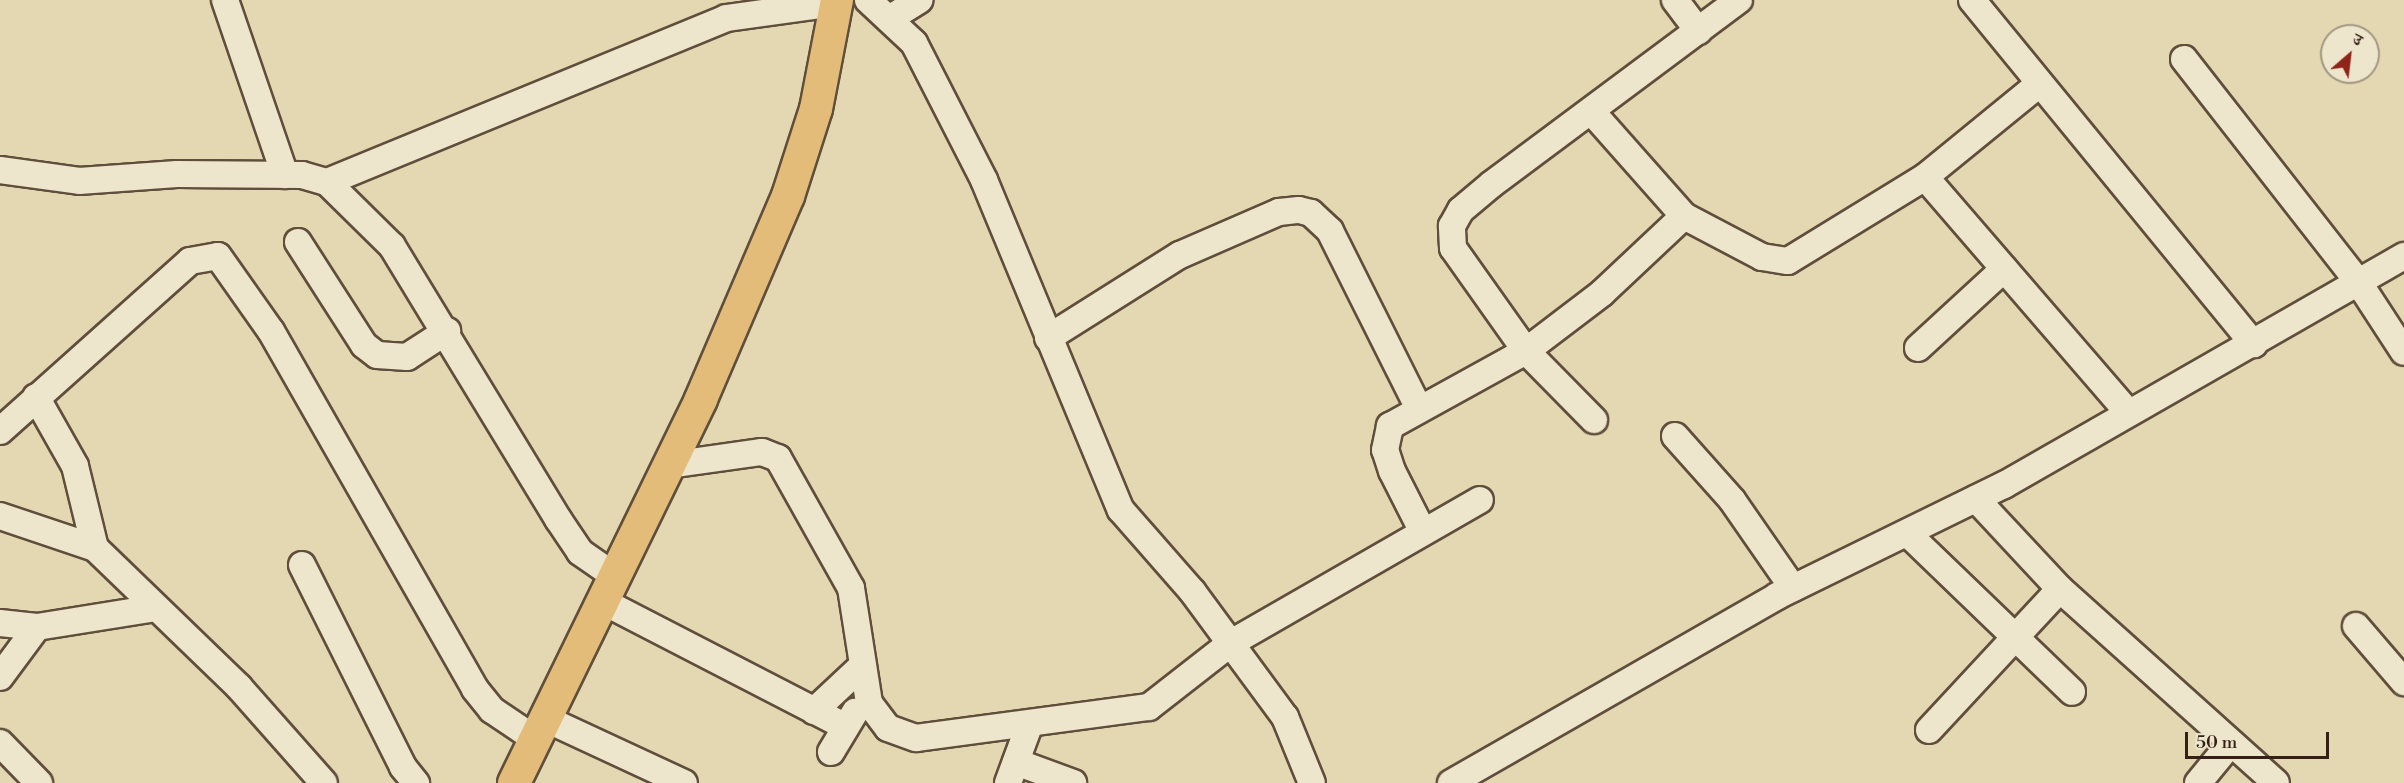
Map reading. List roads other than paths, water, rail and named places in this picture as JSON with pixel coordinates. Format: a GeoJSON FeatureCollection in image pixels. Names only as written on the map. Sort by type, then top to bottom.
{"type":"FeatureCollection","features":[{"type":"Feature","properties":{"kind":"main road"},"geometry":{"type":"LineString","coordinates":[[514,783],[669,465],[788,196],[816,109],[836,2]]}},
{"type":"Feature","properties":{"kind":"street"},"geometry":{"type":"LineString","coordinates":[[225,0],[285,175]]}},
{"type":"Feature","properties":{"kind":"street"},"geometry":{"type":"LineString","coordinates":[[868,0],[914,43],[984,180],[1121,510],[1231,643],[1285,717],[1311,783]]}},
{"type":"Feature","properties":{"kind":"street"},"geometry":{"type":"LineString","coordinates":[[889,19],[920,0]]}},
{"type":"Feature","properties":{"kind":"street"},"geometry":{"type":"LineString","coordinates":[[1675,0],[1698,31]]}},
{"type":"Feature","properties":{"kind":"street"},"geometry":{"type":"LineString","coordinates":[[1594,420],[1526,351],[1449,236],[1461,210],[1739,0]]}},
{"type":"Feature","properties":{"kind":"street"},"geometry":{"type":"LineString","coordinates":[[1972,0],[2254,344]]}},
{"type":"Feature","properties":{"kind":"street"},"geometry":{"type":"LineString","coordinates":[[0,170],[79,181],[285,175],[327,182],[726,18],[836,2]]}},
{"type":"Feature","properties":{"kind":"street"},"geometry":{"type":"LineString","coordinates":[[2184,59],[2359,283],[2404,352]]}},
{"type":"Feature","properties":{"kind":"street"},"geometry":{"type":"LineString","coordinates":[[1592,112],[1684,216],[1762,257],[1788,261],[1925,177],[2039,84]]}},
{"type":"Feature","properties":{"kind":"street"},"geometry":{"type":"LineString","coordinates":[[1925,177],[2127,411]]}},
{"type":"Feature","properties":{"kind":"street"},"geometry":{"type":"LineString","coordinates":[[327,182],[392,246],[447,331],[558,519],[610,590],[814,711],[846,727]]}},
{"type":"Feature","properties":{"kind":"street"},"geometry":{"type":"LineString","coordinates":[[1048,338],[1180,255],[1279,212],[1299,210],[1311,213],[1330,231],[1418,407]]}},
{"type":"Feature","properties":{"kind":"street"},"geometry":{"type":"LineString","coordinates":[[1423,532],[1385,450],[1390,426],[1418,407],[1526,351],[1602,293],[1684,216]]}},
{"type":"Feature","properties":{"kind":"street"},"geometry":{"type":"LineString","coordinates":[[298,242],[364,345],[377,355],[407,357],[447,331]]}},
{"type":"Feature","properties":{"kind":"street"},"geometry":{"type":"LineString","coordinates":[[0,431],[190,261],[218,256],[271,332],[475,689],[492,710],[684,783]]}},
{"type":"Feature","properties":{"kind":"street"},"geometry":{"type":"LineString","coordinates":[[1450,783],[1793,588],[1976,499],[2127,411],[2254,344],[2404,256]]}},
{"type":"Feature","properties":{"kind":"street"},"geometry":{"type":"LineString","coordinates":[[1918,348],[2004,268]]}},
{"type":"Feature","properties":{"kind":"street"},"geometry":{"type":"LineString","coordinates":[[36,397],[75,466],[95,548]]}},
{"type":"Feature","properties":{"kind":"street"},"geometry":{"type":"LineString","coordinates":[[1675,436],[1732,500],[1793,588]]}},
{"type":"Feature","properties":{"kind":"street"},"geometry":{"type":"LineString","coordinates":[[669,465],[762,452],[778,458],[850,588],[859,620],[861,667],[865,693],[888,728],[916,738],[1029,726],[1149,707],[1231,643],[1480,500]]}},
{"type":"Feature","properties":{"kind":"street"},"geometry":{"type":"LineString","coordinates":[[1976,499],[2060,589],[2276,783]]}},
{"type":"Feature","properties":{"kind":"street"},"geometry":{"type":"LineString","coordinates":[[0,516],[95,548],[239,687],[324,783]]}},
{"type":"Feature","properties":{"kind":"street"},"geometry":{"type":"LineString","coordinates":[[1907,533],[2072,692]]}},
{"type":"Feature","properties":{"kind":"street"},"geometry":{"type":"LineString","coordinates":[[302,565],[403,767],[416,783]]}},
{"type":"Feature","properties":{"kind":"street"},"geometry":{"type":"LineString","coordinates":[[1929,730],[2017,639],[2060,589]]}},
{"type":"Feature","properties":{"kind":"street"},"geometry":{"type":"LineString","coordinates":[[0,623],[37,627],[156,608]]}},
{"type":"Feature","properties":{"kind":"street"},"geometry":{"type":"LineString","coordinates":[[2356,626],[2404,682]]}},
{"type":"Feature","properties":{"kind":"street"},"geometry":{"type":"LineString","coordinates":[[0,677],[37,627]]}},
{"type":"Feature","properties":{"kind":"street"},"geometry":{"type":"LineString","coordinates":[[814,711],[861,667]]}},
{"type":"Feature","properties":{"kind":"street"},"geometry":{"type":"LineString","coordinates":[[831,752],[865,693]]}},
{"type":"Feature","properties":{"kind":"street"},"geometry":{"type":"LineString","coordinates":[[1029,726],[1012,772],[1073,783]]}},
{"type":"Feature","properties":{"kind":"street"},"geometry":{"type":"LineString","coordinates":[[0,743],[39,783]]}},
{"type":"Feature","properties":{"kind":"street"},"geometry":{"type":"LineString","coordinates":[[2198,783],[2230,744]]}}]}
